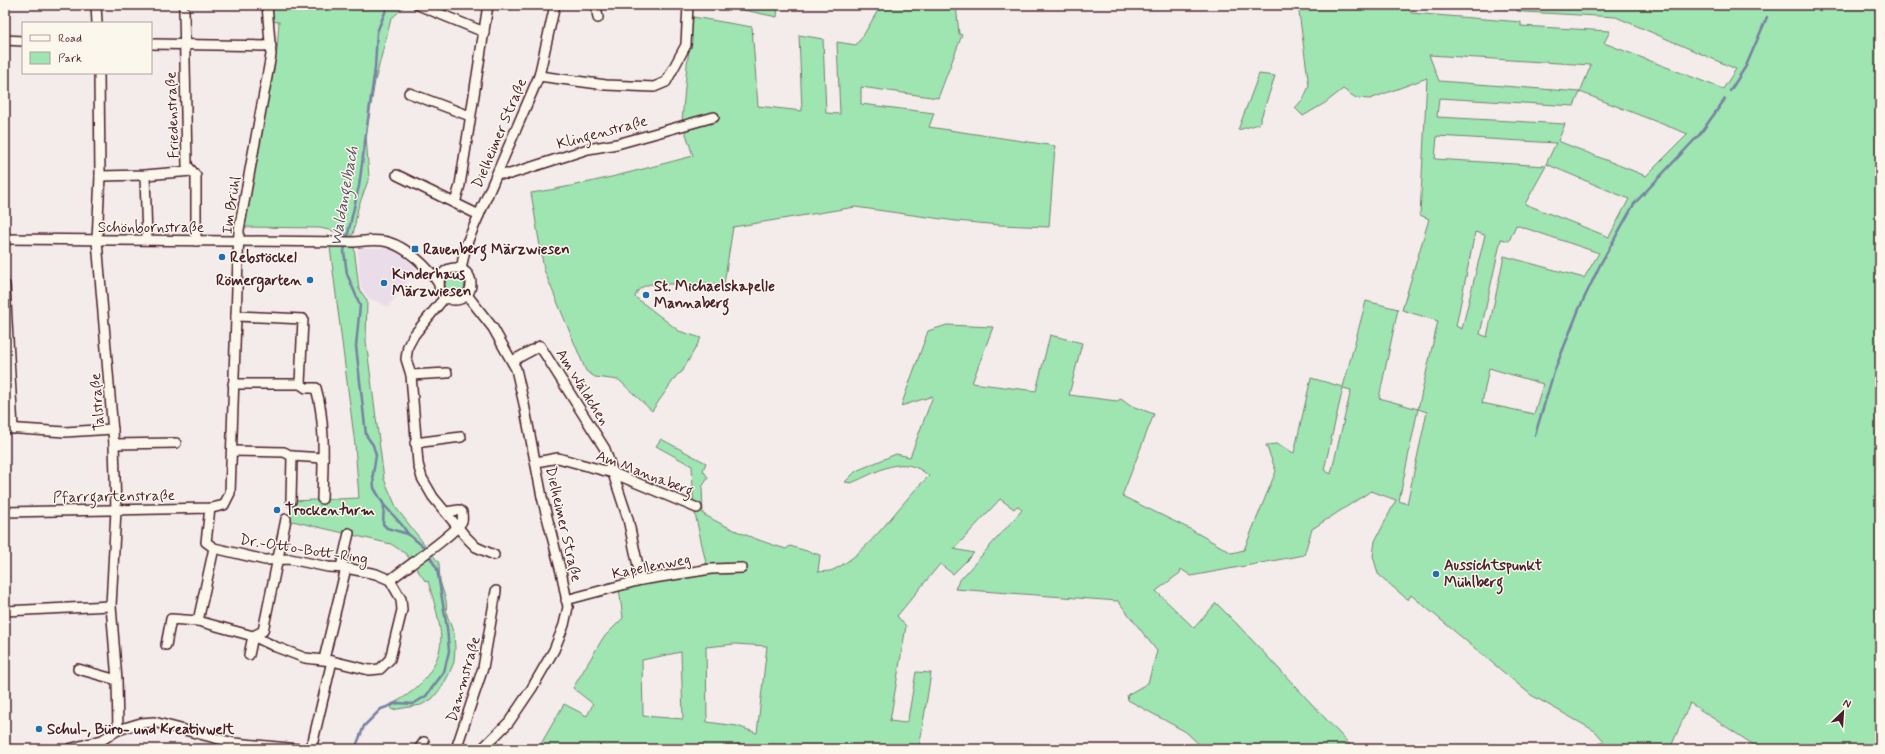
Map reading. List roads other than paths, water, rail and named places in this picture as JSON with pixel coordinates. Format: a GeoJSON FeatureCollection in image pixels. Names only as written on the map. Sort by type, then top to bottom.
{"type":"FeatureCollection","features":[{"type":"Feature","properties":{"kind":"street"},"geometry":{"type":"LineString","coordinates":[[96,5],[97,22]]}},
{"type":"Feature","properties":{"kind":"street","name":"Im Brühl"},"geometry":{"type":"LineString","coordinates":[[224,505],[230,493],[240,230],[271,55],[267,5]]}},
{"type":"Feature","properties":{"kind":"street"},"geometry":{"type":"LineString","coordinates":[[418,5],[484,32]]}},
{"type":"Feature","properties":{"kind":"street"},"geometry":{"type":"LineString","coordinates":[[455,203],[460,185],[488,5]]}},
{"type":"Feature","properties":{"kind":"street","name":"Dielheimer Straße"},"geometry":{"type":"LineString","coordinates":[[461,269],[466,245],[539,76],[555,5]]}},
{"type":"Feature","properties":{"kind":"street"},"geometry":{"type":"LineString","coordinates":[[596,5],[598,18]]}},
{"type":"Feature","properties":{"kind":"street"},"geometry":{"type":"LineString","coordinates":[[539,76],[606,85],[654,87],[666,82],[686,45],[688,5]]}},
{"type":"Feature","properties":{"kind":"street","name":"Friedenstraße"},"geometry":{"type":"LineString","coordinates":[[184,10],[187,164],[196,176],[196,241]]}},
{"type":"Feature","properties":{"kind":"street"},"geometry":{"type":"LineString","coordinates":[[5,40],[22,41]]}},
{"type":"Feature","properties":{"kind":"street"},"geometry":{"type":"LineString","coordinates":[[152,44],[271,46]]}},
{"type":"Feature","properties":{"kind":"street","name":"Talstraße"},"geometry":{"type":"LineString","coordinates":[[99,74],[100,176],[97,240],[114,444],[116,510],[111,606],[117,680],[118,730]]}},
{"type":"Feature","properties":{"kind":"street"},"geometry":{"type":"LineString","coordinates":[[409,93],[470,116]]}},
{"type":"Feature","properties":{"kind":"street","name":"Klingenstraße"},"geometry":{"type":"LineString","coordinates":[[498,172],[510,174],[582,151],[617,144],[714,117]]}},
{"type":"Feature","properties":{"kind":"street"},"geometry":{"type":"LineString","coordinates":[[100,176],[145,175],[192,171]]}},
{"type":"Feature","properties":{"kind":"street"},"geometry":{"type":"LineString","coordinates":[[145,175],[147,240]]}},
{"type":"Feature","properties":{"kind":"street"},"geometry":{"type":"LineString","coordinates":[[397,175],[479,215]]}},
{"type":"Feature","properties":{"kind":"street","name":"Schönbornstraße"},"geometry":{"type":"LineString","coordinates":[[5,239],[389,242],[403,249],[431,273],[439,284]]}},
{"type":"Feature","properties":{"kind":"street"},"geometry":{"type":"LineString","coordinates":[[431,273],[444,273],[452,269],[461,269],[470,277],[470,290],[467,295],[460,300],[452,300],[445,297],[440,291],[439,284],[444,273]]}},
{"type":"Feature","properties":{"kind":"street"},"geometry":{"type":"LineString","coordinates":[[5,285],[9,428],[65,432],[113,429]]}},
{"type":"Feature","properties":{"kind":"street","name":"Dielheimer Straße"},"geometry":{"type":"LineString","coordinates":[[467,295],[516,359],[516,369],[542,497],[562,576],[568,608],[564,625],[554,650],[532,688],[509,722],[482,749]]}},
{"type":"Feature","properties":{"kind":"street"},"geometry":{"type":"LineString","coordinates":[[445,297],[431,315],[418,328],[408,346],[406,359],[411,375],[415,442],[418,464],[422,478],[433,497],[457,527],[476,547],[494,555]]}},
{"type":"Feature","properties":{"kind":"street"},"geometry":{"type":"LineString","coordinates":[[236,316],[303,319],[300,384]]}},
{"type":"Feature","properties":{"kind":"street","name":"Am Wäldchen"},"geometry":{"type":"LineString","coordinates":[[516,359],[540,346],[605,449],[613,473]]}},
{"type":"Feature","properties":{"kind":"street"},"geometry":{"type":"LineString","coordinates":[[411,375],[447,373]]}},
{"type":"Feature","properties":{"kind":"street"},"geometry":{"type":"LineString","coordinates":[[233,384],[300,384],[306,388],[316,388],[320,400],[323,458],[322,500]]}},
{"type":"Feature","properties":{"kind":"street"},"geometry":{"type":"LineString","coordinates":[[415,442],[461,437]]}},
{"type":"Feature","properties":{"kind":"street"},"geometry":{"type":"LineString","coordinates":[[114,444],[176,443]]}},
{"type":"Feature","properties":{"kind":"street"},"geometry":{"type":"LineString","coordinates":[[232,451],[284,452],[292,456],[323,458]]}},
{"type":"Feature","properties":{"kind":"street"},"geometry":{"type":"LineString","coordinates":[[291,501],[292,456]]}},
{"type":"Feature","properties":{"kind":"street","name":"Am Mannaberg"},"geometry":{"type":"LineString","coordinates":[[536,462],[558,458],[613,473],[697,508]]}},
{"type":"Feature","properties":{"kind":"street"},"geometry":{"type":"LineString","coordinates":[[613,473],[628,519],[641,580]]}},
{"type":"Feature","properties":{"kind":"street","name":"Pfarrgartenstraße"},"geometry":{"type":"LineString","coordinates":[[5,512],[210,508],[224,505]]}},
{"type":"Feature","properties":{"kind":"street"},"geometry":{"type":"LineString","coordinates":[[198,621],[214,548],[206,542],[210,508]]}},
{"type":"Feature","properties":{"kind":"street"},"geometry":{"type":"LineString","coordinates":[[249,655],[253,636],[262,631],[286,519]]}},
{"type":"Feature","properties":{"kind":"street"},"geometry":{"type":"LineString","coordinates":[[166,646],[171,619],[198,621],[253,636],[305,658],[328,660],[375,670],[380,669],[390,659],[402,610],[401,598],[390,580],[435,546],[457,527]]}},
{"type":"Feature","properties":{"kind":"street"},"geometry":{"type":"LineString","coordinates":[[308,749],[313,741],[349,533]]}},
{"type":"Feature","properties":{"kind":"street","name":"Dr.-Otto-Bott-Ring"},"geometry":{"type":"LineString","coordinates":[[214,548],[265,560],[290,559],[328,567],[344,568],[376,574],[390,580]]}},
{"type":"Feature","properties":{"kind":"street","name":"Kapellenweg"},"geometry":{"type":"LineString","coordinates":[[566,600],[641,580],[711,569],[742,568]]}},
{"type":"Feature","properties":{"kind":"street","name":"Dammstraße"},"geometry":{"type":"LineString","coordinates":[[456,749],[483,668],[496,592]]}},
{"type":"Feature","properties":{"kind":"street"},"geometry":{"type":"LineString","coordinates":[[5,611],[111,606]]}},
{"type":"Feature","properties":{"kind":"street"},"geometry":{"type":"LineString","coordinates":[[78,669],[117,680]]}},
{"type":"Feature","properties":{"kind":"street"},"geometry":{"type":"LineString","coordinates":[[69,749],[104,744],[118,730],[141,723],[154,722],[234,743],[299,749]]}},
{"type":"Feature","properties":{"kind":"waterway","name":"Waldangelbach"},"geometry":{"type":"LineString","coordinates":[[355,749],[364,726],[381,709],[398,703],[413,704],[426,696],[444,672],[449,651],[447,628],[437,569],[424,547],[408,534],[384,505],[374,488],[373,474],[376,455],[373,445],[366,435],[356,346],[360,305],[347,274],[344,251],[359,186],[375,68],[377,32],[388,5]]}},
{"type":"Feature","properties":{"kind":"waterway"},"geometry":{"type":"LineString","coordinates":[[1730,91],[1746,66],[1767,17]]}},
{"type":"Feature","properties":{"kind":"waterway"},"geometry":{"type":"LineString","coordinates":[[1535,435],[1554,372],[1579,309],[1601,263],[1634,204],[1700,134],[1725,99]]}},
{"type":"Feature","properties":{"kind":"waterway","name":"Waldangelbach"},"geometry":{"type":"LineString","coordinates":[[384,505],[383,524],[387,528],[408,534]]}},
{"type":"Feature","properties":{"kind":"place","name":"Rauenberg Märzwiesen"},"geometry":{"type":"Point","coordinates":[415,249]}},
{"type":"Feature","properties":{"kind":"place","name":"Rebstöckel"},"geometry":{"type":"Point","coordinates":[222,257]}},
{"type":"Feature","properties":{"kind":"place","name":"Römergarten"},"geometry":{"type":"Point","coordinates":[310,280]}},
{"type":"Feature","properties":{"kind":"place","name":"Kinderhaus Märzwiesen"},"geometry":{"type":"Point","coordinates":[384,283]}},
{"type":"Feature","properties":{"kind":"place","name":"St. Michaelskapelle Mannaberg"},"geometry":{"type":"Point","coordinates":[646,295]}},
{"type":"Feature","properties":{"kind":"place","name":"Trockenturm"},"geometry":{"type":"Point","coordinates":[277,510]}},
{"type":"Feature","properties":{"kind":"place","name":"Aussichtspunkt Mühlberg"},"geometry":{"type":"Point","coordinates":[1436,574]}},
{"type":"Feature","properties":{"kind":"place","name":"Schul-, Büro- und Kreativwelt"},"geometry":{"type":"Point","coordinates":[39,729]}}]}
